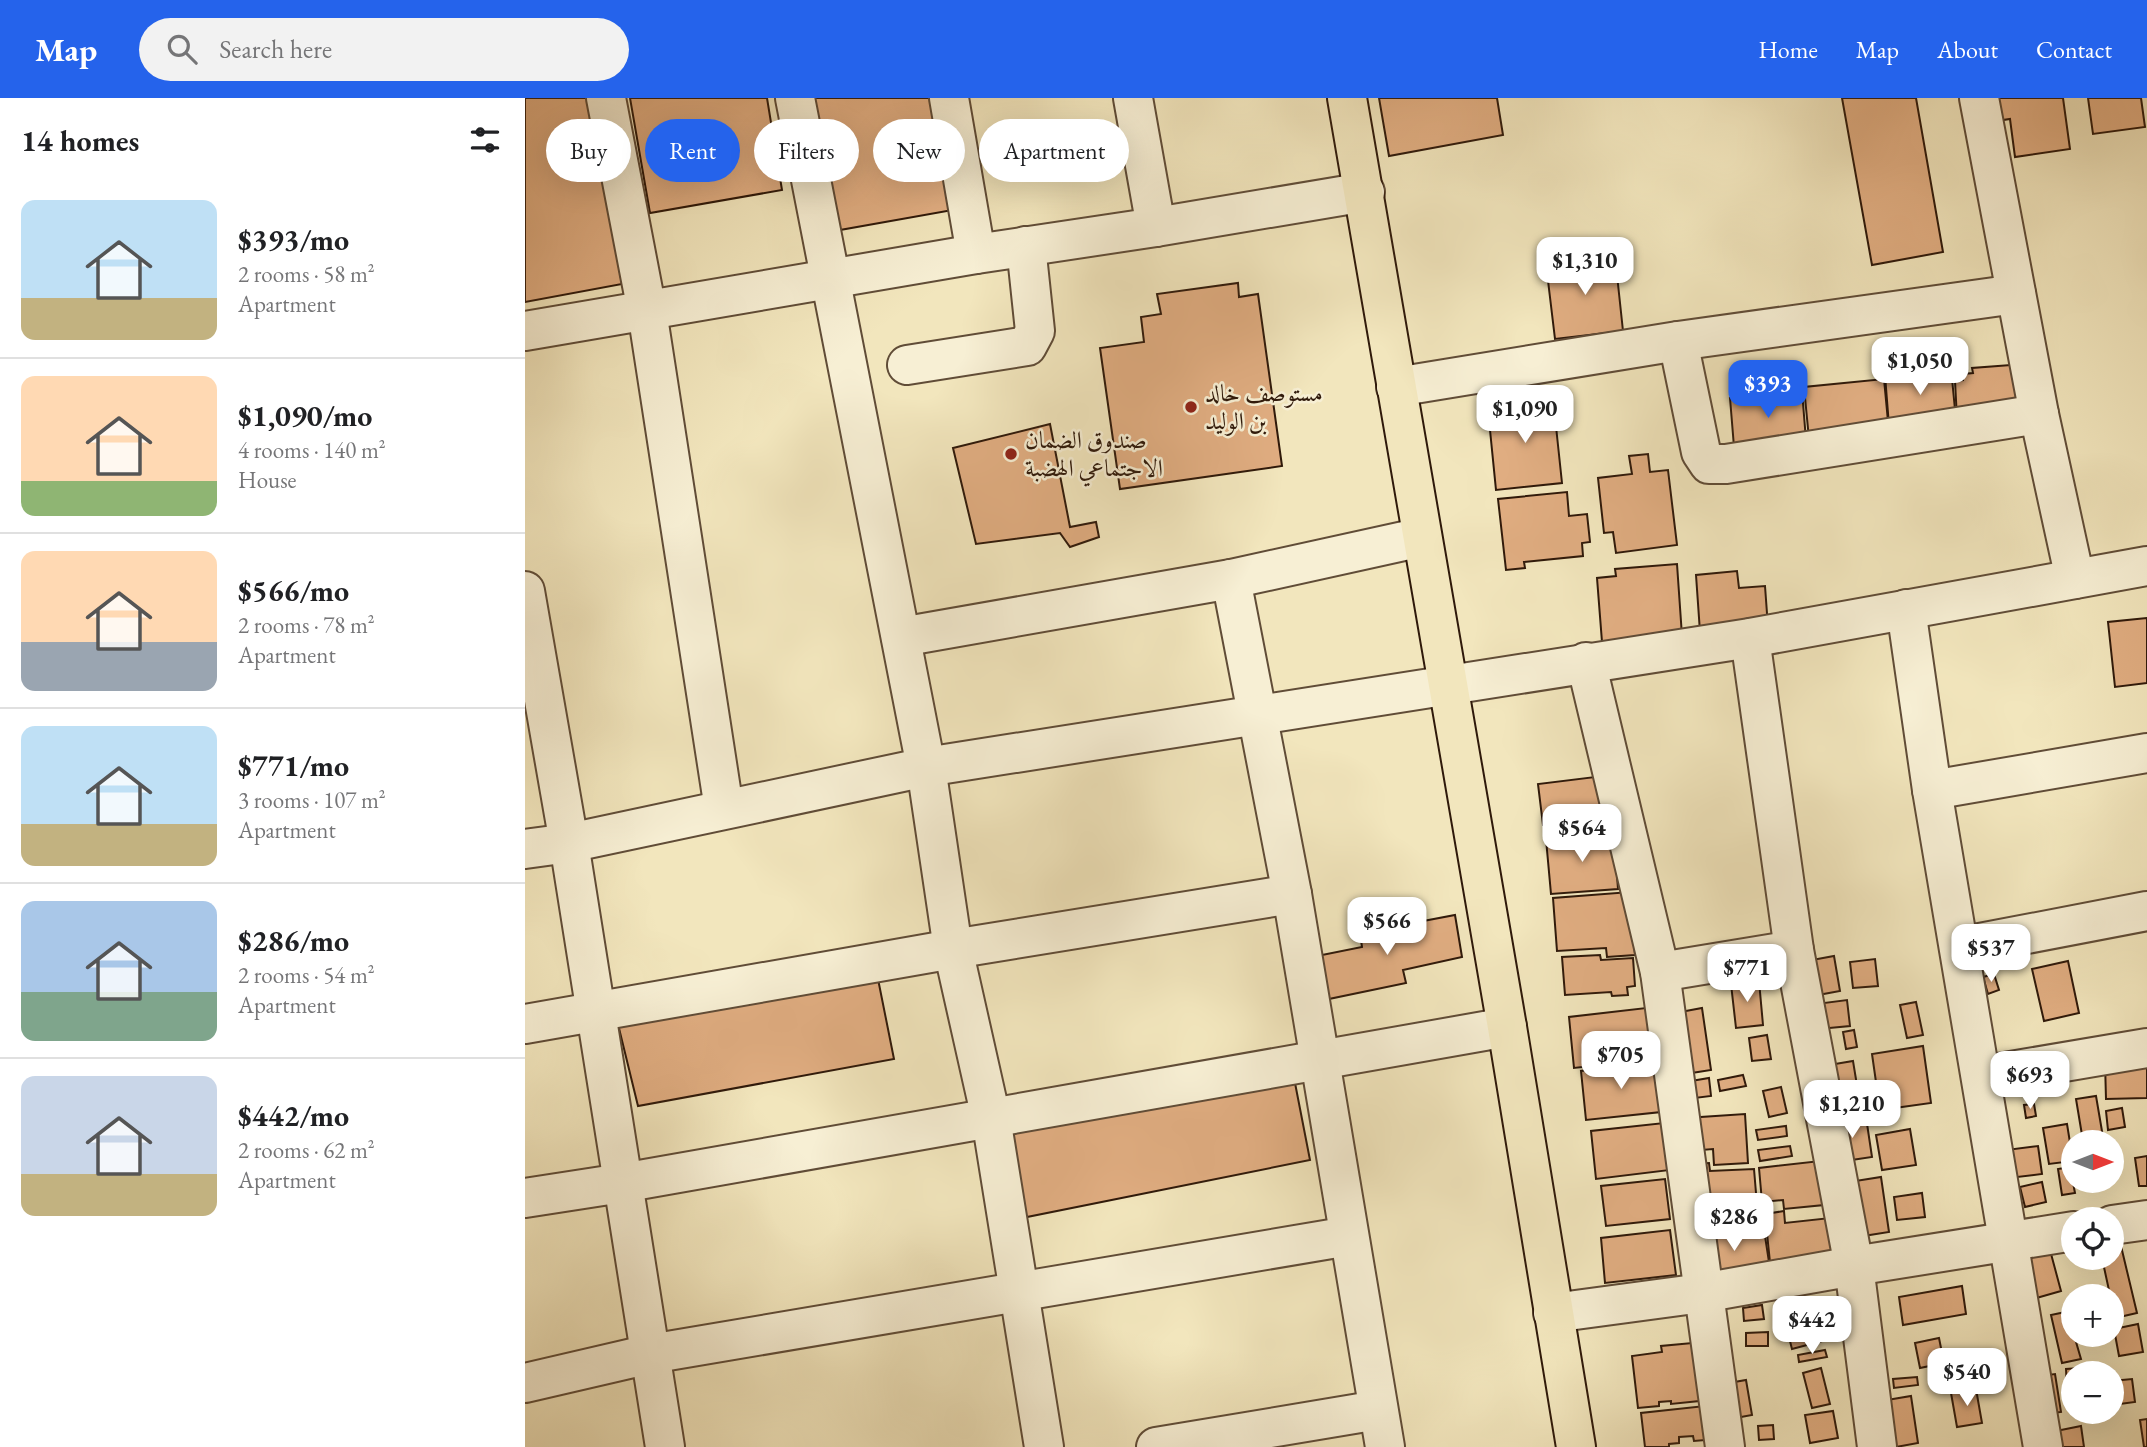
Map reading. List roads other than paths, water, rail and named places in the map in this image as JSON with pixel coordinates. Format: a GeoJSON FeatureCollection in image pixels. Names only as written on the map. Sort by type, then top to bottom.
{"type":"FeatureCollection","features":[{"type":"Feature","properties":{"kind":"main road"},"geometry":{"type":"LineString","coordinates":[[1347,98],[1507,1027],[1576,1447]]}},
{"type":"Feature","properties":{"kind":"street"},"geometry":{"type":"LineString","coordinates":[[606,98],[647,312],[724,809]]}},
{"type":"Feature","properties":{"kind":"street"},"geometry":{"type":"LineString","coordinates":[[795,98],[926,767],[953,949],[991,1118],[1044,1447]]}},
{"type":"Feature","properties":{"kind":"street"},"geometry":{"type":"LineString","coordinates":[[949,98],[976,254]]}},
{"type":"Feature","properties":{"kind":"street"},"geometry":{"type":"LineString","coordinates":[[1133,98],[1156,227]]}},
{"type":"Feature","properties":{"kind":"street"},"geometry":{"type":"LineString","coordinates":[[1979,98],[2039,414],[2075,579]]}},
{"type":"Feature","properties":{"kind":"street"},"geometry":{"type":"LineString","coordinates":[[525,331],[976,254],[1365,192]]}},
{"type":"Feature","properties":{"kind":"street"},"geometry":{"type":"LineString","coordinates":[[907,365],[1027,346],[1035,331],[1025,246]]}},
{"type":"Feature","properties":{"kind":"street"},"geometry":{"type":"LineString","coordinates":[[1396,387],[1678,341],[2016,293]]}},
{"type":"Feature","properties":{"kind":"street"},"geometry":{"type":"LineString","coordinates":[[1678,341],[1700,452],[1709,464],[1726,464],[2039,414]]}},
{"type":"Feature","properties":{"kind":"street"},"geometry":{"type":"LineString","coordinates":[[901,637],[1231,579],[1422,537]]}},
{"type":"Feature","properties":{"kind":"street"},"geometry":{"type":"LineString","coordinates":[[525,849],[569,843],[926,767],[1750,638],[2147,566]]}},
{"type":"Feature","properties":{"kind":"street"},"geometry":{"type":"LineString","coordinates":[[1231,579],[1292,894],[1385,1447]]}},
{"type":"Feature","properties":{"kind":"street"},"geometry":{"type":"LineString","coordinates":[[525,591],[569,843],[665,1447]]}},
{"type":"Feature","properties":{"kind":"street"},"geometry":{"type":"LineString","coordinates":[[1906,609],[1932,790],[2043,1447]]}},
{"type":"Feature","properties":{"kind":"street"},"geometry":{"type":"LineString","coordinates":[[1750,638],[1794,950],[1854,1266],[1877,1447]]}},
{"type":"Feature","properties":{"kind":"street"},"geometry":{"type":"LineString","coordinates":[[1587,662],[1660,971],[1725,1447]]}},
{"type":"Feature","properties":{"kind":"street"},"geometry":{"type":"LineString","coordinates":[[1932,790],[2147,753]]}},
{"type":"Feature","properties":{"kind":"street"},"geometry":{"type":"LineString","coordinates":[[525,1024],[953,949],[1292,894]]}},
{"type":"Feature","properties":{"kind":"street"},"geometry":{"type":"LineString","coordinates":[[1959,947],[2147,911]]}},
{"type":"Feature","properties":{"kind":"street"},"geometry":{"type":"LineString","coordinates":[[1660,971],[1794,950]]}},
{"type":"Feature","properties":{"kind":"street"},"geometry":{"type":"LineString","coordinates":[[525,1198],[1507,1027]]}},
{"type":"Feature","properties":{"kind":"street"},"geometry":{"type":"LineString","coordinates":[[1981,1076],[2147,1048]]}},
{"type":"Feature","properties":{"kind":"street"},"geometry":{"type":"LineString","coordinates":[[2124,1223],[2147,1220]]}},
{"type":"Feature","properties":{"kind":"street"},"geometry":{"type":"LineString","coordinates":[[1553,1313],[1702,1293],[2061,1233]]}},
{"type":"Feature","properties":{"kind":"street"},"geometry":{"type":"LineString","coordinates":[[525,1383],[650,1354],[1349,1236]]}},
{"type":"Feature","properties":{"kind":"street"},"geometry":{"type":"LineString","coordinates":[[1156,1447],[1378,1410]]}},
{"type":"Feature","properties":{"kind":"place","name":"مستوصف خالد بن الوليد"},"geometry":{"type":"Point","coordinates":[1191,407]}},
{"type":"Feature","properties":{"kind":"place","name":"صندوق الضمان الاجتماعي الهضبة"},"geometry":{"type":"Point","coordinates":[1011,454]}}]}
